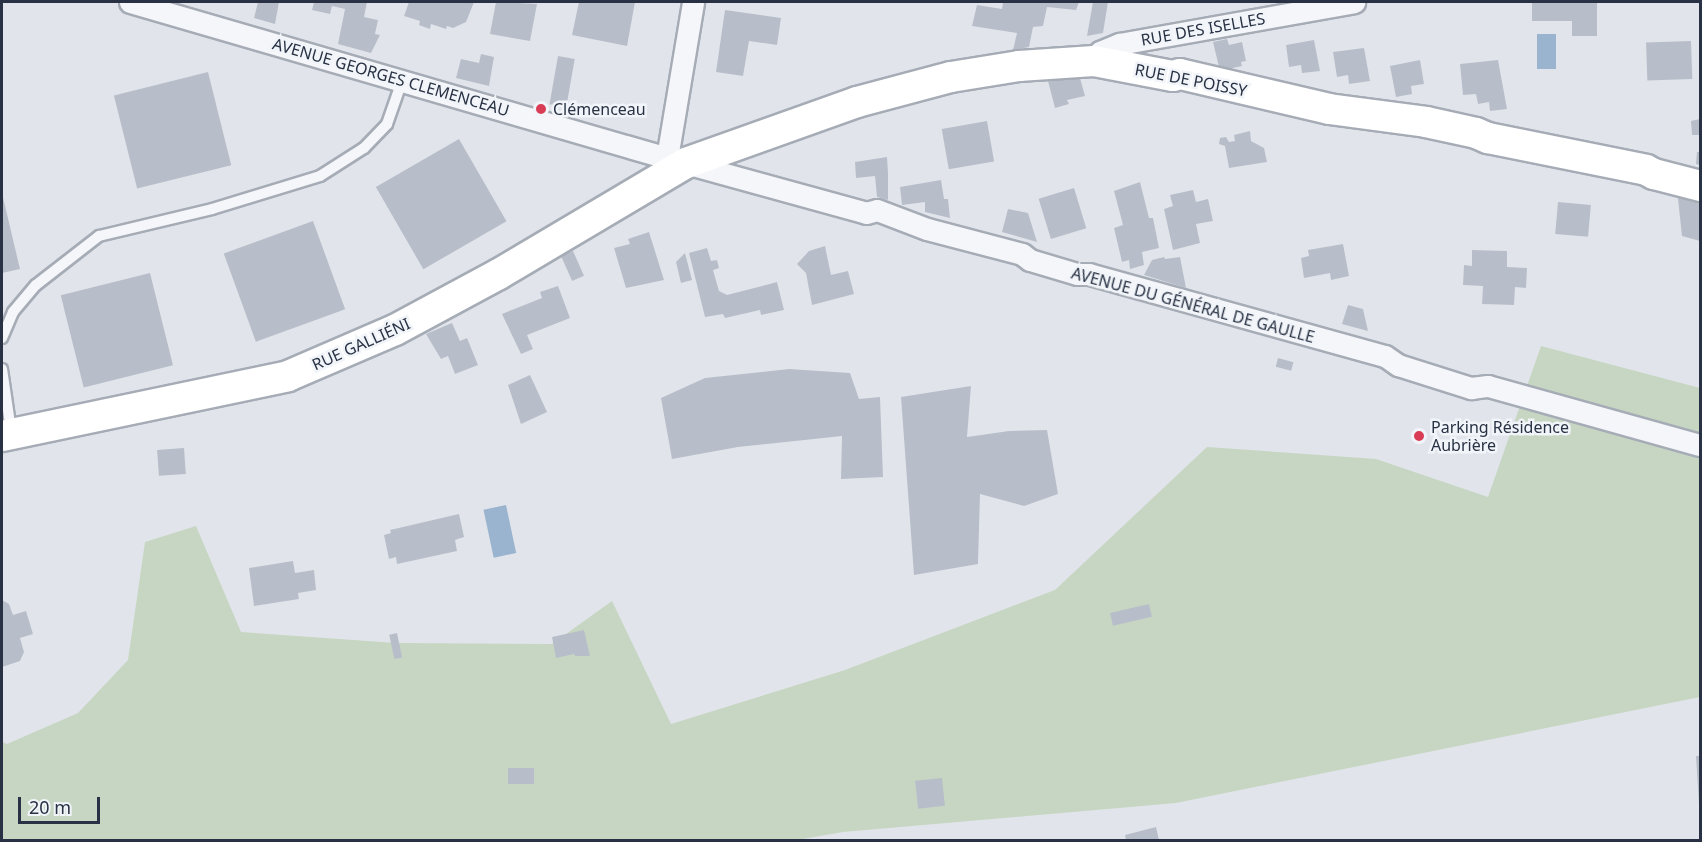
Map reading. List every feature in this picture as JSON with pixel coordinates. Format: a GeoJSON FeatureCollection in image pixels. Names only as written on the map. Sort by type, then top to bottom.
{"type":"FeatureCollection","features":[{"type":"Feature","properties":{"kind":"street","name":"AVENUE GEORGES CLEMENCEAU"},"geometry":{"type":"LineString","coordinates":[[130,2],[676,161]]}},
{"type":"Feature","properties":{"kind":"street"},"geometry":{"type":"LineString","coordinates":[[676,161],[693,2]]}},
{"type":"Feature","properties":{"kind":"street","name":"RUE DES ISELLES"},"geometry":{"type":"LineString","coordinates":[[1094,61],[1100,52],[1119,44],[1354,2]]}},
{"type":"Feature","properties":{"kind":"street","name":"RUE DE POISSY"},"geometry":{"type":"LineString","coordinates":[[676,161],[806,119],[951,77],[1019,66],[1094,61],[1173,76],[1180,74],[1329,109],[1426,122],[1476,133],[1488,138],[1646,170],[1701,186]]}},
{"type":"Feature","properties":{"kind":"street","name":"RUE GALLIÉNI"},"geometry":{"type":"LineString","coordinates":[[6,436],[288,376],[333,358],[395,330],[499,274],[676,161]]}},
{"type":"Feature","properties":{"kind":"street","name":"AVENUE DU GÉNÉRAL DE GAULLE"},"geometry":{"type":"LineString","coordinates":[[676,161],[866,213],[877,210],[927,229],[1022,254],[1030,260],[1068,271],[1089,274],[1385,356],[1398,365],[1471,388],[1488,386],[1701,445]]}},
{"type":"Feature","properties":{"kind":"lane"},"geometry":{"type":"LineString","coordinates":[[2,338],[13,312],[36,285],[99,236],[212,209],[320,176],[364,148],[387,124],[402,81]]}},
{"type":"Feature","properties":{"kind":"lane"},"geometry":{"type":"LineString","coordinates":[[2,369],[6,436]]}},
{"type":"Feature","properties":{"kind":"green space"},"geometry":{"type":"Polygon","coordinates":[[[1541,346],[1700,388],[1700,697],[1176,803],[843,832],[797,840],[2,840],[2,742],[7,744],[78,713],[128,660],[145,542],[196,526],[241,632],[396,643],[552,644],[612,601],[671,724],[845,670],[1055,590],[1207,447],[1376,459],[1488,497],[1541,346]]]}},
{"type":"Feature","properties":{"kind":"water"},"geometry":{"type":"Polygon","coordinates":[[[1537,34],[1556,34],[1556,69],[1537,69],[1537,34]]]}},
{"type":"Feature","properties":{"kind":"water"},"geometry":{"type":"Polygon","coordinates":[[[506,505],[516,553],[494,558],[484,510],[506,505]]]}},
{"type":"Feature","properties":{"kind":"building"},"geometry":{"type":"Polygon","coordinates":[[[258,2],[279,2],[275,24],[254,18],[258,2]]]}},
{"type":"Feature","properties":{"kind":"building"},"geometry":{"type":"Polygon","coordinates":[[[314,2],[367,2],[364,17],[378,20],[375,34],[380,35],[371,53],[338,44],[345,9],[332,6],[330,14],[312,10],[314,2]]]}},
{"type":"Feature","properties":{"kind":"building"},"geometry":{"type":"Polygon","coordinates":[[[409,2],[474,2],[466,22],[453,28],[447,26],[446,29],[431,24],[430,29],[419,25],[420,21],[404,16],[409,2]]]}},
{"type":"Feature","properties":{"kind":"building"},"geometry":{"type":"Polygon","coordinates":[[[496,2],[537,4],[530,41],[490,34],[496,2]]]}},
{"type":"Feature","properties":{"kind":"building"},"geometry":{"type":"Polygon","coordinates":[[[579,2],[635,2],[627,46],[572,35],[579,2]]]}},
{"type":"Feature","properties":{"kind":"building"},"geometry":{"type":"Polygon","coordinates":[[[1003,2],[1079,2],[1076,10],[1047,7],[1043,26],[1033,27],[1029,47],[1013,50],[1017,33],[972,26],[977,5],[1002,9],[1003,2]]]}},
{"type":"Feature","properties":{"kind":"building"},"geometry":{"type":"Polygon","coordinates":[[[1093,2],[1108,2],[1103,33],[1087,36],[1093,2]]]}},
{"type":"Feature","properties":{"kind":"building"},"geometry":{"type":"Polygon","coordinates":[[[1532,2],[1597,2],[1597,36],[1572,36],[1572,21],[1532,21],[1532,2]]]}},
{"type":"Feature","properties":{"kind":"building"},"geometry":{"type":"Polygon","coordinates":[[[725,10],[781,18],[777,45],[749,41],[743,76],[716,72],[725,10]]]}},
{"type":"Feature","properties":{"kind":"building"},"geometry":{"type":"Polygon","coordinates":[[[1227,39],[1229,45],[1242,42],[1246,61],[1241,62],[1242,66],[1220,71],[1213,42],[1227,39]]]}},
{"type":"Feature","properties":{"kind":"building"},"geometry":{"type":"Polygon","coordinates":[[[1314,40],[1320,71],[1302,73],[1301,65],[1289,67],[1286,45],[1314,40]]]}},
{"type":"Feature","properties":{"kind":"building"},"geometry":{"type":"Polygon","coordinates":[[[1691,41],[1692,79],[1647,81],[1646,43],[1691,41]]]}},
{"type":"Feature","properties":{"kind":"building"},"geometry":{"type":"Polygon","coordinates":[[[1364,48],[1370,81],[1349,84],[1348,75],[1337,77],[1333,52],[1364,48]]]}},
{"type":"Feature","properties":{"kind":"building"},"geometry":{"type":"Polygon","coordinates":[[[481,54],[494,57],[489,86],[456,78],[461,59],[479,63],[481,54]]]}},
{"type":"Feature","properties":{"kind":"building"},"geometry":{"type":"Polygon","coordinates":[[[558,56],[575,59],[566,107],[549,104],[558,56]]]}},
{"type":"Feature","properties":{"kind":"building"},"geometry":{"type":"Polygon","coordinates":[[[1420,60],[1424,84],[1411,86],[1412,94],[1396,97],[1390,66],[1420,60]]]}},
{"type":"Feature","properties":{"kind":"building"},"geometry":{"type":"Polygon","coordinates":[[[1498,60],[1507,109],[1490,111],[1489,102],[1478,104],[1476,94],[1463,95],[1460,64],[1498,60]]]}},
{"type":"Feature","properties":{"kind":"building"},"geometry":{"type":"Polygon","coordinates":[[[208,72],[231,165],[137,189],[114,95],[208,72]]]}},
{"type":"Feature","properties":{"kind":"building"},"geometry":{"type":"Polygon","coordinates":[[[1080,78],[1085,96],[1067,100],[1069,104],[1055,108],[1048,81],[1080,78]]]}},
{"type":"Feature","properties":{"kind":"building"},"geometry":{"type":"Polygon","coordinates":[[[1700,119],[1700,135],[1692,135],[1691,121],[1700,119]]]}},
{"type":"Feature","properties":{"kind":"building"},"geometry":{"type":"Polygon","coordinates":[[[987,121],[994,161],[949,169],[942,129],[987,121]]]}},
{"type":"Feature","properties":{"kind":"building"},"geometry":{"type":"Polygon","coordinates":[[[1250,131],[1251,141],[1264,148],[1267,162],[1229,168],[1225,146],[1219,144],[1220,138],[1226,137],[1229,142],[1235,141],[1234,135],[1250,131]]]}},
{"type":"Feature","properties":{"kind":"building"},"geometry":{"type":"Polygon","coordinates":[[[459,139],[506,221],[423,269],[376,187],[459,139]]]}},
{"type":"Feature","properties":{"kind":"building"},"geometry":{"type":"Polygon","coordinates":[[[1697,152],[1700,152],[1700,165],[1696,164],[1697,152]]]}},
{"type":"Feature","properties":{"kind":"building"},"geometry":{"type":"Polygon","coordinates":[[[887,157],[888,200],[877,197],[875,176],[856,178],[855,162],[887,157]]]}},
{"type":"Feature","properties":{"kind":"building"},"geometry":{"type":"Polygon","coordinates":[[[941,180],[944,199],[948,199],[950,218],[925,212],[925,202],[902,205],[900,187],[941,180]]]}},
{"type":"Feature","properties":{"kind":"building"},"geometry":{"type":"Polygon","coordinates":[[[1140,182],[1149,218],[1153,218],[1159,248],[1142,252],[1144,265],[1130,269],[1129,260],[1122,262],[1114,228],[1123,225],[1114,191],[1140,182]]]}},
{"type":"Feature","properties":{"kind":"building"},"geometry":{"type":"Polygon","coordinates":[[[1074,188],[1086,228],[1051,239],[1039,199],[1074,188]]]}},
{"type":"Feature","properties":{"kind":"building"},"geometry":{"type":"Polygon","coordinates":[[[1193,190],[1196,202],[1208,199],[1213,221],[1196,224],[1200,243],[1173,250],[1164,209],[1173,206],[1170,195],[1193,190]]]}},
{"type":"Feature","properties":{"kind":"building"},"geometry":{"type":"Polygon","coordinates":[[[1677,190],[1700,195],[1700,241],[1682,236],[1677,190]]]}},
{"type":"Feature","properties":{"kind":"building"},"geometry":{"type":"Polygon","coordinates":[[[2,193],[20,269],[2,273],[2,193]]]}},
{"type":"Feature","properties":{"kind":"building"},"geometry":{"type":"Polygon","coordinates":[[[1558,202],[1591,205],[1588,237],[1555,234],[1558,202]]]}},
{"type":"Feature","properties":{"kind":"building"},"geometry":{"type":"Polygon","coordinates":[[[1008,209],[1028,213],[1037,242],[1002,232],[1008,209]]]}},
{"type":"Feature","properties":{"kind":"building"},"geometry":{"type":"Polygon","coordinates":[[[313,221],[345,309],[256,342],[224,253],[313,221]]]}},
{"type":"Feature","properties":{"kind":"building"},"geometry":{"type":"Polygon","coordinates":[[[649,232],[664,280],[626,288],[614,248],[630,244],[628,239],[649,232]]]}},
{"type":"Feature","properties":{"kind":"building"},"geometry":{"type":"Polygon","coordinates":[[[1343,244],[1349,276],[1331,280],[1330,273],[1304,278],[1301,258],[1309,256],[1308,250],[1343,244]]]}},
{"type":"Feature","properties":{"kind":"building"},"geometry":{"type":"Polygon","coordinates":[[[825,246],[831,275],[848,271],[854,294],[812,305],[806,273],[797,264],[809,251],[825,246]]]}},
{"type":"Feature","properties":{"kind":"building"},"geometry":{"type":"Polygon","coordinates":[[[707,248],[711,261],[717,260],[719,268],[713,270],[719,291],[727,295],[777,282],[784,310],[761,315],[760,310],[725,318],[723,314],[705,317],[689,253],[707,248]]]}},
{"type":"Feature","properties":{"kind":"building"},"geometry":{"type":"Polygon","coordinates":[[[1472,250],[1507,251],[1507,267],[1527,268],[1526,288],[1515,287],[1514,305],[1482,304],[1483,286],[1463,285],[1464,265],[1472,266],[1472,250]]]}},
{"type":"Feature","properties":{"kind":"building"},"geometry":{"type":"Polygon","coordinates":[[[573,251],[584,276],[572,281],[561,256],[573,251]]]}},
{"type":"Feature","properties":{"kind":"building"},"geometry":{"type":"Polygon","coordinates":[[[685,253],[692,280],[681,283],[676,262],[685,253]]]}},
{"type":"Feature","properties":{"kind":"building"},"geometry":{"type":"Polygon","coordinates":[[[1164,257],[1165,259],[1180,257],[1186,288],[1144,275],[1152,260],[1164,257]]]}},
{"type":"Feature","properties":{"kind":"building"},"geometry":{"type":"Polygon","coordinates":[[[150,273],[173,365],[84,387],[61,295],[150,273]]]}},
{"type":"Feature","properties":{"kind":"building"},"geometry":{"type":"Polygon","coordinates":[[[558,286],[570,318],[527,335],[533,349],[521,354],[502,314],[542,298],[540,292],[558,286]]]}},
{"type":"Feature","properties":{"kind":"building"},"geometry":{"type":"Polygon","coordinates":[[[1348,305],[1363,309],[1368,331],[1342,324],[1348,305]]]}},
{"type":"Feature","properties":{"kind":"building"},"geometry":{"type":"Polygon","coordinates":[[[452,323],[460,341],[467,338],[478,365],[455,374],[448,356],[441,359],[426,334],[452,323]]]}},
{"type":"Feature","properties":{"kind":"building"},"geometry":{"type":"Polygon","coordinates":[[[1278,358],[1293,362],[1291,371],[1276,367],[1278,358]]]}},
{"type":"Feature","properties":{"kind":"building"},"geometry":{"type":"Polygon","coordinates":[[[789,369],[850,373],[859,399],[880,397],[883,477],[841,479],[842,436],[738,447],[672,459],[661,398],[705,378],[789,369]]]}},
{"type":"Feature","properties":{"kind":"building"},"geometry":{"type":"Polygon","coordinates":[[[530,375],[547,412],[521,424],[508,385],[530,375]]]}},
{"type":"Feature","properties":{"kind":"building"},"geometry":{"type":"Polygon","coordinates":[[[971,386],[967,437],[1009,431],[1047,430],[1058,494],[1024,506],[980,494],[978,564],[914,575],[901,397],[971,386]]]}},
{"type":"Feature","properties":{"kind":"building"},"geometry":{"type":"Polygon","coordinates":[[[184,448],[186,474],[159,476],[157,450],[184,448]]]}},
{"type":"Feature","properties":{"kind":"building"},"geometry":{"type":"Polygon","coordinates":[[[459,514],[464,537],[455,540],[457,551],[397,564],[396,557],[389,559],[384,535],[391,533],[390,530],[459,514]]]}},
{"type":"Feature","properties":{"kind":"building"},"geometry":{"type":"Polygon","coordinates":[[[293,561],[295,573],[314,570],[316,590],[298,593],[299,599],[254,606],[249,568],[293,561]]]}},
{"type":"Feature","properties":{"kind":"building"},"geometry":{"type":"Polygon","coordinates":[[[2,600],[9,604],[13,615],[26,611],[33,634],[20,638],[24,652],[20,661],[2,667],[2,600]]]}},
{"type":"Feature","properties":{"kind":"building"},"geometry":{"type":"Polygon","coordinates":[[[1149,604],[1152,617],[1113,626],[1110,613],[1149,604]]]}},
{"type":"Feature","properties":{"kind":"building"},"geometry":{"type":"Polygon","coordinates":[[[584,630],[590,656],[575,656],[574,654],[556,658],[552,637],[584,630]]]}},
{"type":"Feature","properties":{"kind":"building"},"geometry":{"type":"Polygon","coordinates":[[[397,633],[402,657],[394,659],[389,635],[397,633]]]}},
{"type":"Feature","properties":{"kind":"building"},"geometry":{"type":"Polygon","coordinates":[[[1696,756],[1700,756],[1700,804],[1699,804],[1696,756]]]}},
{"type":"Feature","properties":{"kind":"building"},"geometry":{"type":"Polygon","coordinates":[[[508,768],[534,768],[534,784],[508,784],[508,768]]]}},
{"type":"Feature","properties":{"kind":"building"},"geometry":{"type":"Polygon","coordinates":[[[942,778],[945,806],[918,809],[915,781],[942,778]]]}},
{"type":"Feature","properties":{"kind":"building"},"geometry":{"type":"Polygon","coordinates":[[[1156,827],[1159,840],[1126,840],[1125,835],[1156,827]]]}},
{"type":"Feature","properties":{"kind":"place","name":"Clémenceau"},"geometry":{"type":"Point","coordinates":[541,109]}},
{"type":"Feature","properties":{"kind":"place","name":"Parking Résidence Aubrière"},"geometry":{"type":"Point","coordinates":[1419,436]}}]}
